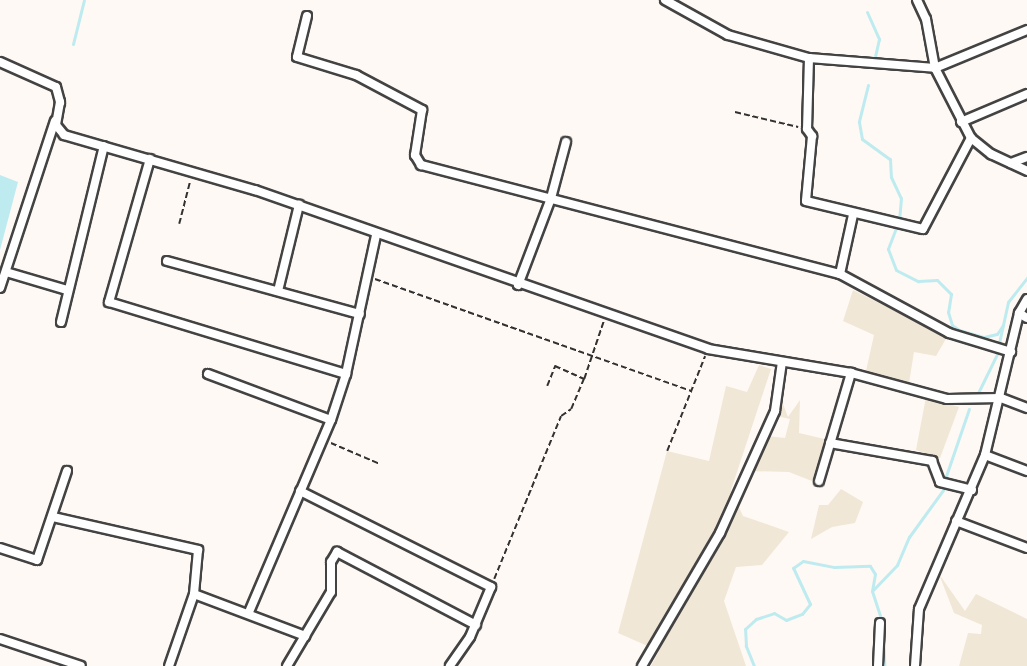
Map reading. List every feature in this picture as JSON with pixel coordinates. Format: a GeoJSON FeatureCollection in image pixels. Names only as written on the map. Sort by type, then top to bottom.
{"type":"FeatureCollection","features":[{"type":"Feature","properties":{"kind":"street"},"geometry":{"type":"LineString","coordinates":[[665,0],[728,35],[809,58],[935,68],[1027,30]]}},
{"type":"Feature","properties":{"kind":"street"},"geometry":{"type":"LineString","coordinates":[[917,0],[926,19],[935,68],[971,138],[1027,171]]}},
{"type":"Feature","properties":{"kind":"street"},"geometry":{"type":"LineString","coordinates":[[307,16],[297,57],[356,75],[422,110],[415,155],[417,162],[840,274],[948,333],[1011,351]]}},
{"type":"Feature","properties":{"kind":"street"},"geometry":{"type":"LineString","coordinates":[[809,58],[807,129],[812,135],[806,201],[853,215],[919,230],[927,225],[971,138]]}},
{"type":"Feature","properties":{"kind":"street"},"geometry":{"type":"LineString","coordinates":[[0,62],[56,87],[60,102],[0,288]]}},
{"type":"Feature","properties":{"kind":"street"},"geometry":{"type":"LineString","coordinates":[[961,122],[1027,94]]}},
{"type":"Feature","properties":{"kind":"street"},"geometry":{"type":"LineString","coordinates":[[56,119],[59,132],[299,205],[376,236],[518,285],[607,312],[708,350],[851,373],[947,399],[1001,398],[1027,408]]}},
{"type":"Feature","properties":{"kind":"street"},"geometry":{"type":"LineString","coordinates":[[518,285],[550,198],[566,142]]}},
{"type":"Feature","properties":{"kind":"street"},"geometry":{"type":"LineString","coordinates":[[61,322],[67,290],[105,147]]}},
{"type":"Feature","properties":{"kind":"street"},"geometry":{"type":"LineString","coordinates":[[1011,163],[1027,157]]}},
{"type":"Feature","properties":{"kind":"street"},"geometry":{"type":"LineString","coordinates":[[150,159],[109,302],[346,374]]}},
{"type":"Feature","properties":{"kind":"street"},"geometry":{"type":"LineString","coordinates":[[278,291],[299,205]]}},
{"type":"Feature","properties":{"kind":"street"},"geometry":{"type":"LineString","coordinates":[[840,274],[853,215]]}},
{"type":"Feature","properties":{"kind":"street"},"geometry":{"type":"LineString","coordinates":[[249,612],[331,420],[346,374],[376,236]]}},
{"type":"Feature","properties":{"kind":"street"},"geometry":{"type":"LineString","coordinates":[[167,261],[360,314]]}},
{"type":"Feature","properties":{"kind":"street"},"geometry":{"type":"LineString","coordinates":[[6,272],[67,290]]}},
{"type":"Feature","properties":{"kind":"street"},"geometry":{"type":"LineString","coordinates":[[915,666],[920,609],[985,455],[1001,398],[1019,314],[1027,299]]}},
{"type":"Feature","properties":{"kind":"street"},"geometry":{"type":"LineString","coordinates":[[1019,314],[1027,318]]}},
{"type":"Feature","properties":{"kind":"street"},"geometry":{"type":"LineString","coordinates":[[642,666],[720,533],[775,411],[782,362]]}},
{"type":"Feature","properties":{"kind":"street"},"geometry":{"type":"LineString","coordinates":[[819,482],[851,373]]}},
{"type":"Feature","properties":{"kind":"street"},"geometry":{"type":"LineString","coordinates":[[208,374],[331,420]]}},
{"type":"Feature","properties":{"kind":"street"},"geometry":{"type":"LineString","coordinates":[[830,443],[932,461],[940,482],[972,490]]}},
{"type":"Feature","properties":{"kind":"street"},"geometry":{"type":"LineString","coordinates":[[985,455],[1027,471]]}},
{"type":"Feature","properties":{"kind":"street"},"geometry":{"type":"LineString","coordinates":[[0,548],[37,560],[67,471]]}},
{"type":"Feature","properties":{"kind":"street"},"geometry":{"type":"LineString","coordinates":[[300,491],[491,586],[476,625],[450,666]]}},
{"type":"Feature","properties":{"kind":"street"},"geometry":{"type":"LineString","coordinates":[[53,517],[198,550],[194,594],[169,666]]}},
{"type":"Feature","properties":{"kind":"street"},"geometry":{"type":"LineString","coordinates":[[956,521],[1027,548]]}},
{"type":"Feature","properties":{"kind":"street"},"geometry":{"type":"LineString","coordinates":[[287,666],[331,592],[331,562],[337,552],[476,625]]}},
{"type":"Feature","properties":{"kind":"street"},"geometry":{"type":"LineString","coordinates":[[194,594],[249,612],[305,636]]}},
{"type":"Feature","properties":{"kind":"street"},"geometry":{"type":"LineString","coordinates":[[878,666],[880,623]]}},
{"type":"Feature","properties":{"kind":"street"},"geometry":{"type":"LineString","coordinates":[[0,639],[81,666]]}},
{"type":"Feature","properties":{"kind":"path"},"geometry":{"type":"LineString","coordinates":[[735,112],[807,129]]}},
{"type":"Feature","properties":{"kind":"path"},"geometry":{"type":"LineString","coordinates":[[179,224],[192,172]]}},
{"type":"Feature","properties":{"kind":"path"},"geometry":{"type":"LineString","coordinates":[[368,277],[692,391]]}},
{"type":"Feature","properties":{"kind":"path"},"geometry":{"type":"LineString","coordinates":[[491,586],[561,417],[571,409],[584,379],[607,312]]}},
{"type":"Feature","properties":{"kind":"path"},"geometry":{"type":"LineString","coordinates":[[667,451],[708,350]]}},
{"type":"Feature","properties":{"kind":"path"},"geometry":{"type":"LineString","coordinates":[[547,386],[555,366],[584,379]]}},
{"type":"Feature","properties":{"kind":"path"},"geometry":{"type":"LineString","coordinates":[[322,440],[380,464]]}},
{"type":"Feature","properties":{"kind":"shaded area"},"geometry":{"type":"Polygon","coordinates":[[[853,290],[947,337],[936,356],[914,352],[909,383],[866,371],[874,335],[843,321],[853,290]]]}},
{"type":"Feature","properties":{"kind":"shaded area"},"geometry":{"type":"Polygon","coordinates":[[[759,365],[771,369],[731,490],[743,516],[789,532],[762,565],[736,567],[724,601],[746,666],[651,666],[659,651],[618,633],[667,451],[709,461],[726,386],[747,392],[759,365]]]}},
{"type":"Feature","properties":{"kind":"shaded area"},"geometry":{"type":"Polygon","coordinates":[[[778,391],[788,417],[800,400],[799,433],[833,441],[822,485],[789,472],[749,471],[767,436],[785,438],[790,419],[772,415],[778,391]]]}},
{"type":"Feature","properties":{"kind":"shaded area"},"geometry":{"type":"Polygon","coordinates":[[[926,397],[959,407],[940,458],[916,450],[926,397]]]}},
{"type":"Feature","properties":{"kind":"shaded area"},"geometry":{"type":"Polygon","coordinates":[[[841,489],[863,502],[855,523],[832,527],[811,539],[819,505],[828,505],[841,489]]]}},
{"type":"Feature","properties":{"kind":"shaded area"},"geometry":{"type":"Polygon","coordinates":[[[939,574],[965,611],[976,594],[1027,619],[1027,666],[959,666],[968,633],[981,634],[982,625],[954,613],[939,574]]]}},
{"type":"Feature","properties":{"kind":"water"},"geometry":{"type":"Polygon","coordinates":[[[0,175],[18,182],[0,250],[0,175]]]}},
{"type":"Feature","properties":{"kind":"waterway"},"geometry":{"type":"LineString","coordinates":[[73,44],[84,0]]}},
{"type":"Feature","properties":{"kind":"waterway"},"geometry":{"type":"LineString","coordinates":[[867,12],[879,39],[875,56]]}},
{"type":"Feature","properties":{"kind":"waterway"},"geometry":{"type":"LineString","coordinates":[[868,85],[859,122],[862,139],[890,159],[891,177],[901,198],[899,220],[888,249],[896,270],[918,281],[937,280],[951,294],[948,312],[952,325],[959,330],[984,337],[997,334],[1003,325]]}},
{"type":"Feature","properties":{"kind":"waterway"},"geometry":{"type":"LineString","coordinates":[[999,343],[1008,302],[1027,278]]}},
{"type":"Feature","properties":{"kind":"waterway"},"geometry":{"type":"LineString","coordinates":[[978,393],[997,354]]}},
{"type":"Feature","properties":{"kind":"waterway"},"geometry":{"type":"LineString","coordinates":[[946,476],[969,409]]}},
{"type":"Feature","properties":{"kind":"waterway"},"geometry":{"type":"LineString","coordinates":[[873,590],[897,565],[909,537],[943,490]]}},
{"type":"Feature","properties":{"kind":"waterway"},"geometry":{"type":"LineString","coordinates":[[754,666],[746,646],[745,629],[756,619],[774,613],[786,620],[802,614],[810,604],[793,568],[803,561],[834,567],[870,566],[875,574],[872,591],[882,622]]}},
{"type":"Feature","properties":{"kind":"waterway"},"geometry":{"type":"LineString","coordinates":[[883,628],[884,666]]}}]}
